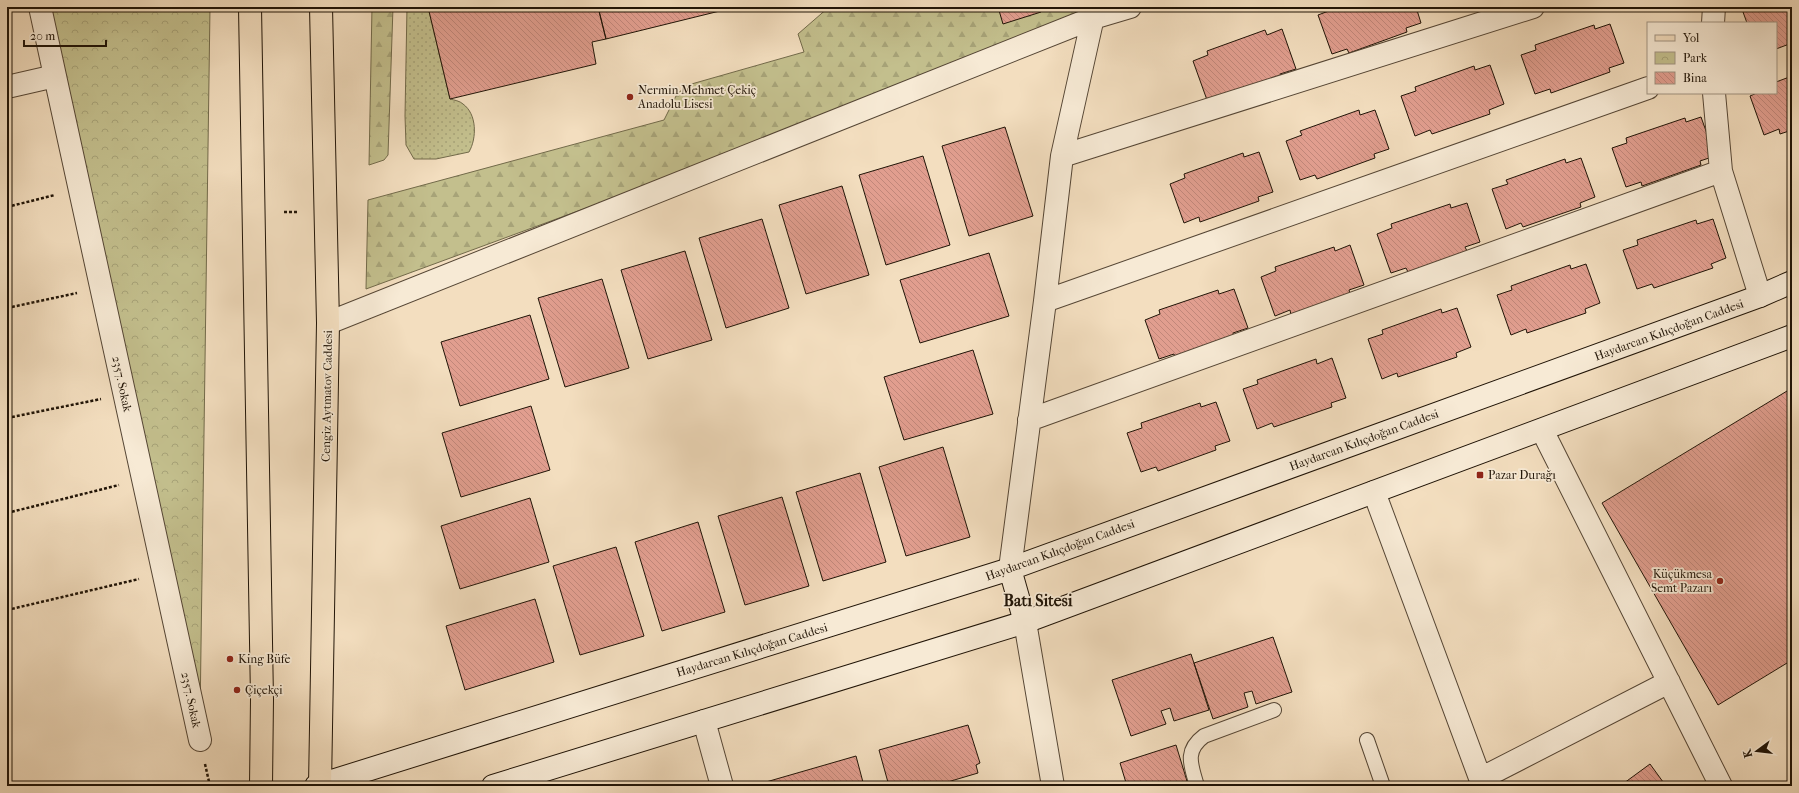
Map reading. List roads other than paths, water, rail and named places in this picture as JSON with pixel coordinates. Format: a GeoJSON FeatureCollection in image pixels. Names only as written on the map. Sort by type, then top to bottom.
{"type":"FeatureCollection","features":[{"type":"Feature","properties":{"kind":"main road"},"geometry":{"type":"LineString","coordinates":[[250,7],[262,691],[261,786]]}},
{"type":"Feature","properties":{"kind":"main road","name":"Cengiz Aytmatov Caddesi"},"geometry":{"type":"LineString","coordinates":[[319,786],[328,323],[321,7]]}},
{"type":"Feature","properties":{"kind":"street","name":"2357. Sokak"},"geometry":{"type":"LineString","coordinates":[[40,7],[200,740]]}},
{"type":"Feature","properties":{"kind":"street"},"geometry":{"type":"LineString","coordinates":[[328,323],[1094,13],[1130,7]]}},
{"type":"Feature","properties":{"kind":"street"},"geometry":{"type":"LineString","coordinates":[[1062,156],[1533,7]]}},
{"type":"Feature","properties":{"kind":"street"},"geometry":{"type":"LineString","coordinates":[[1713,22],[1714,7]]}},
{"type":"Feature","properties":{"kind":"street"},"geometry":{"type":"LineString","coordinates":[[1053,786],[1025,622],[1010,569],[1045,301],[1062,156],[1094,13]]}},
{"type":"Feature","properties":{"kind":"street"},"geometry":{"type":"LineString","coordinates":[[7,87],[55,76]]}},
{"type":"Feature","properties":{"kind":"street"},"geometry":{"type":"LineString","coordinates":[[1045,301],[1647,88]]}},
{"type":"Feature","properties":{"kind":"street"},"geometry":{"type":"LineString","coordinates":[[1714,94],[1721,171],[1760,296]]}},
{"type":"Feature","properties":{"kind":"street"},"geometry":{"type":"LineString","coordinates":[[1029,420],[1721,171]]}},
{"type":"Feature","properties":{"kind":"street","name":"Haydarcan Kılıçdoğan Caddesi"},"geometry":{"type":"LineString","coordinates":[[319,786],[1010,569],[1760,296],[1792,282]]}},
{"type":"Feature","properties":{"kind":"street"},"geometry":{"type":"LineString","coordinates":[[493,786],[1025,622],[1792,336]]}},
{"type":"Feature","properties":{"kind":"street"},"geometry":{"type":"LineString","coordinates":[[1542,430],[1722,786]]}},
{"type":"Feature","properties":{"kind":"street"},"geometry":{"type":"LineString","coordinates":[[1374,492],[1481,783],[1669,682]]}},
{"type":"Feature","properties":{"kind":"street"},"geometry":{"type":"LineString","coordinates":[[704,721],[722,786]]}},
{"type":"Feature","properties":{"kind":"lane"},"geometry":{"type":"LineString","coordinates":[[1197,786],[1190,758],[1191,752],[1198,740],[1204,736],[1274,710]]}},
{"type":"Feature","properties":{"kind":"lane"},"geometry":{"type":"LineString","coordinates":[[1367,740],[1383,786]]}},
{"type":"Feature","properties":{"kind":"place","name":"Nermin Mehmet Çekiç Anadolu Lisesi"},"geometry":{"type":"Point","coordinates":[630,97]}},
{"type":"Feature","properties":{"kind":"place","name":"Pazar Durağı"},"geometry":{"type":"Point","coordinates":[1480,475]}},
{"type":"Feature","properties":{"kind":"place","name":"Küçükmesa Semt Pazarı"},"geometry":{"type":"Point","coordinates":[1720,581]}},
{"type":"Feature","properties":{"kind":"place","name":"King Büfe"},"geometry":{"type":"Point","coordinates":[230,659]}},
{"type":"Feature","properties":{"kind":"place","name":"Çiçekçi"},"geometry":{"type":"Point","coordinates":[237,690]}},
{"type":"Feature","properties":{"kind":"district","name":"Batı Sitesi"},"geometry":{"type":"Point","coordinates":[1038,600]}}]}
